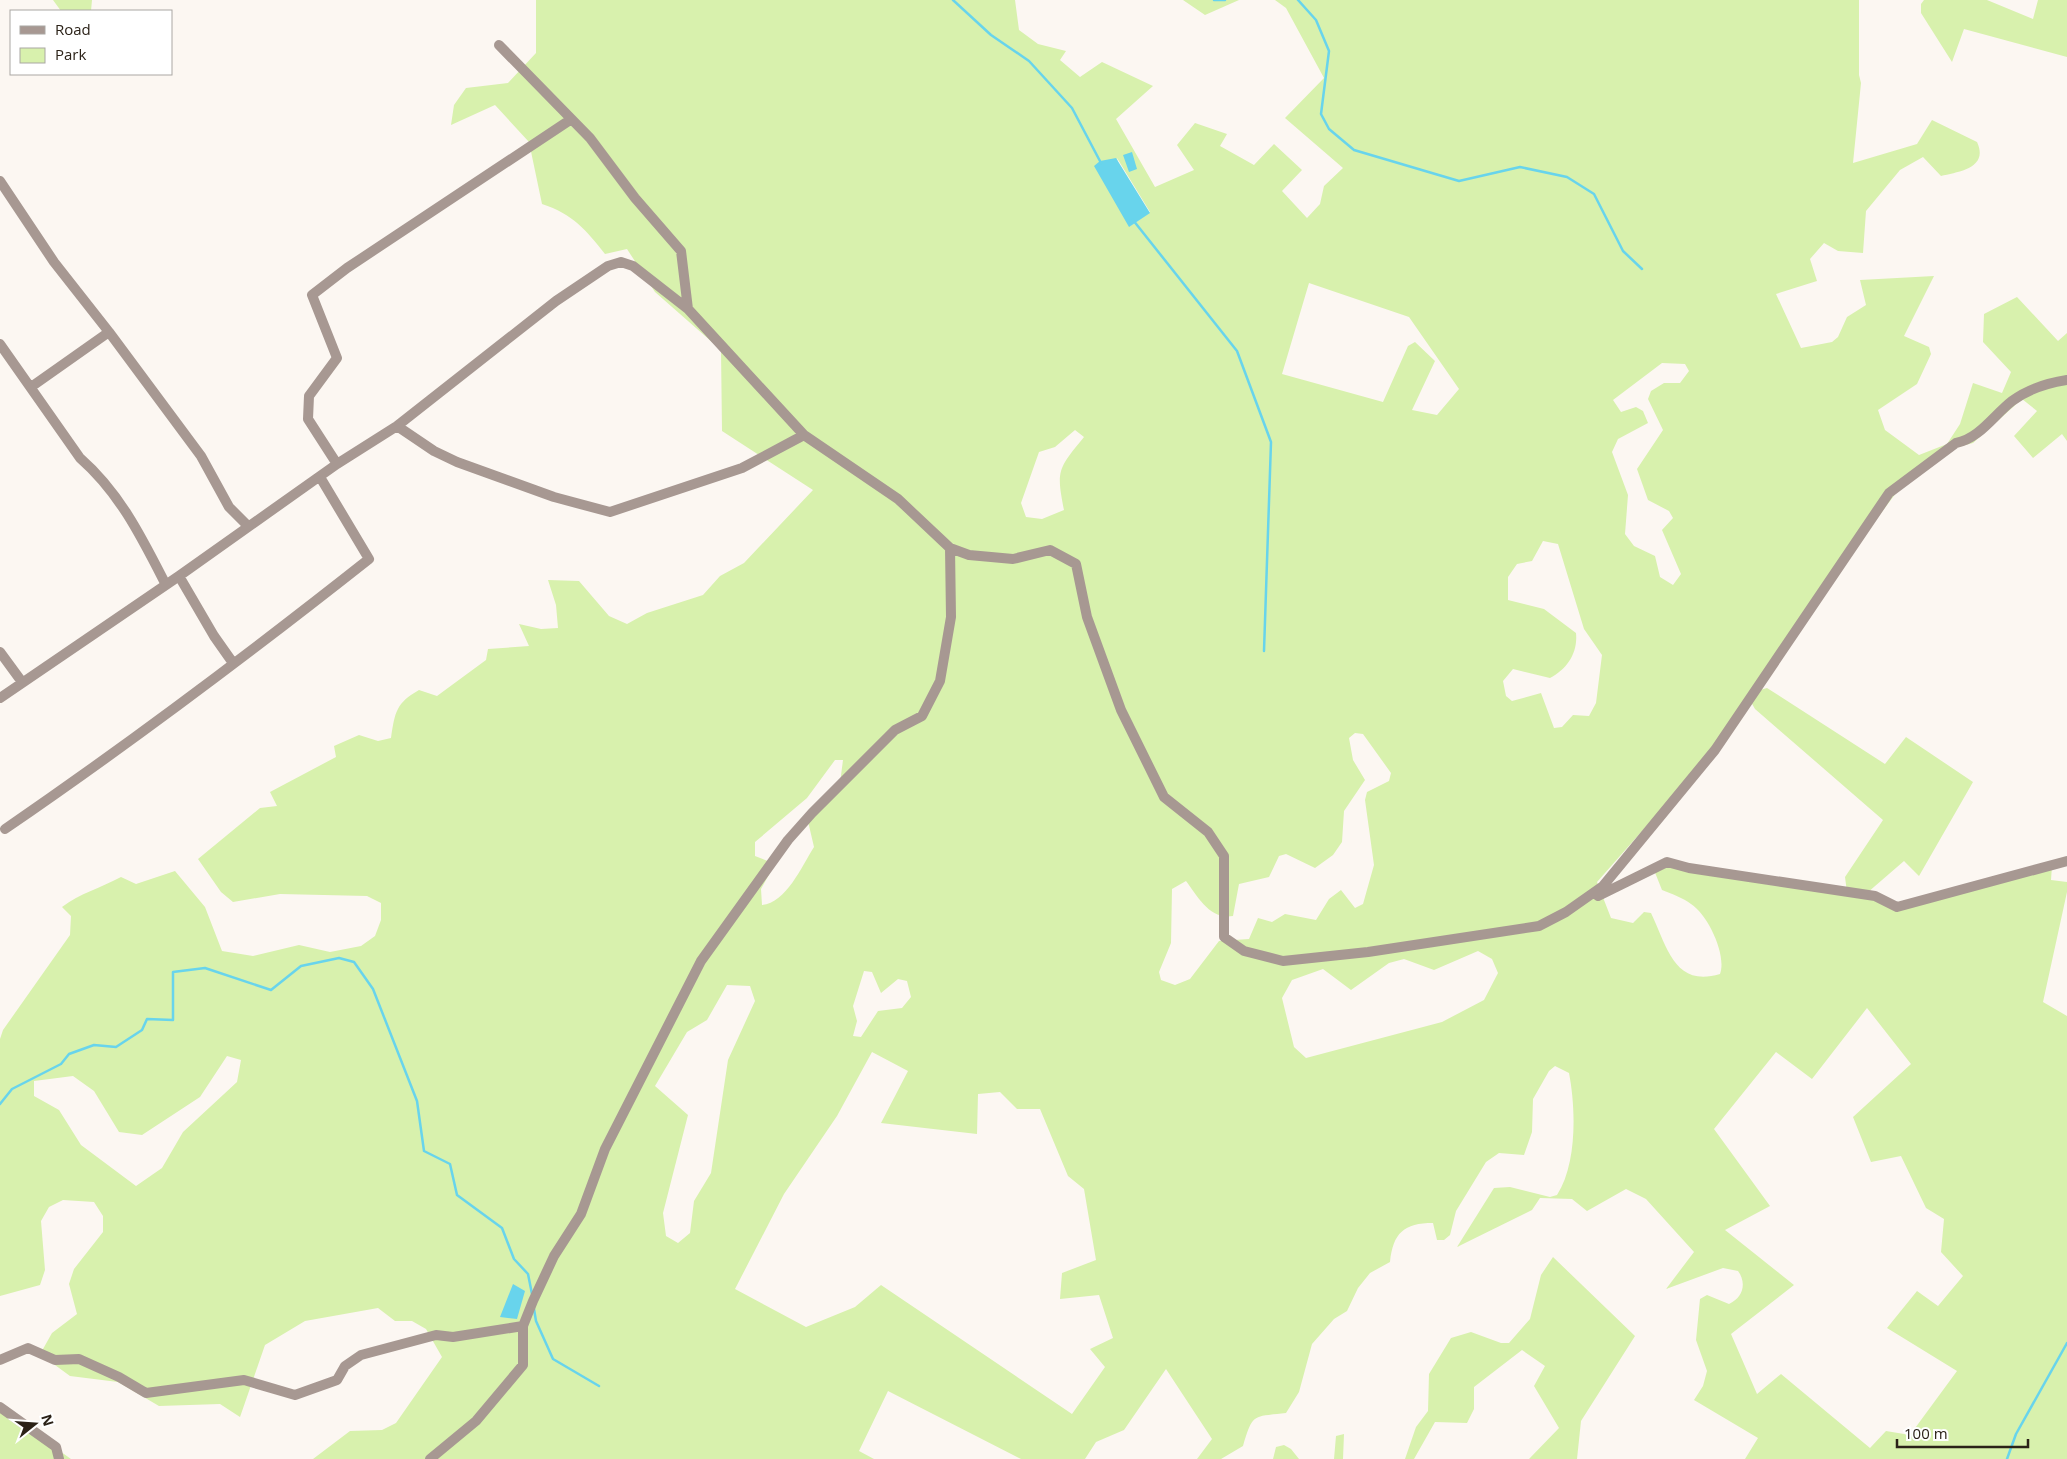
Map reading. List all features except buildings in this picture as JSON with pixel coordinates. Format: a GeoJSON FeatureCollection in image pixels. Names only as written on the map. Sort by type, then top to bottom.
{"type":"FeatureCollection","features":[{"type":"Feature","properties":{"kind":"street"},"geometry":{"type":"LineString","coordinates":[[499,45],[570,120],[590,138],[635,198],[681,251],[688,309]]}},
{"type":"Feature","properties":{"kind":"street"},"geometry":{"type":"LineString","coordinates":[[337,464],[308,419],[309,396],[337,358],[312,295],[347,268],[570,120]]}},
{"type":"Feature","properties":{"kind":"street"},"geometry":{"type":"LineString","coordinates":[[1,185],[54,262],[109,332],[201,456],[229,507],[248,526]]}},
{"type":"Feature","properties":{"kind":"street"},"geometry":{"type":"LineString","coordinates":[[0,698],[179,576],[337,464],[397,426],[556,301],[608,266],[621,262],[633,266],[688,309],[804,435],[898,499],[950,548],[969,555],[1012,559],[1050,550],[1076,564],[1090,626],[1121,710],[1164,797],[1208,832],[1224,856],[1224,937],[1244,951],[1283,961],[1368,952],[1539,926],[1667,862],[1689,868],[1875,896],[1897,906],[2067,861]]}},
{"type":"Feature","properties":{"kind":"street"},"geometry":{"type":"LineString","coordinates":[[32,387],[109,332]]}},
{"type":"Feature","properties":{"kind":"street"},"geometry":{"type":"LineString","coordinates":[[0,344],[80,458],[98,473],[127,511],[166,584]]}},
{"type":"Feature","properties":{"kind":"street"},"geometry":{"type":"LineString","coordinates":[[1566,912],[1604,886],[1715,750],[1889,493],[1956,443],[1968,441],[2013,400],[2042,385],[2067,380]]}},
{"type":"Feature","properties":{"kind":"street"},"geometry":{"type":"LineString","coordinates":[[397,426],[434,451],[457,462],[554,497],[610,512],[742,468],[804,435]]}},
{"type":"Feature","properties":{"kind":"street"},"geometry":{"type":"LineString","coordinates":[[2,828],[75,781],[369,559],[320,477]]}},
{"type":"Feature","properties":{"kind":"street"},"geometry":{"type":"LineString","coordinates":[[430,1459],[476,1421],[523,1365],[523,1326],[534,1299],[554,1256],[581,1214],[605,1149],[701,961],[788,840],[812,813],[895,730],[922,716],[940,681],[951,617],[950,548]]}},
{"type":"Feature","properties":{"kind":"street"},"geometry":{"type":"LineString","coordinates":[[179,576],[214,636],[233,663]]}},
{"type":"Feature","properties":{"kind":"street"},"geometry":{"type":"LineString","coordinates":[[0,652],[22,682]]}},
{"type":"Feature","properties":{"kind":"street"},"geometry":{"type":"LineString","coordinates":[[0,1360],[28,1348],[55,1360],[79,1359],[119,1376],[146,1393],[244,1380],[295,1395],[337,1380],[345,1366],[361,1355],[436,1334],[454,1336],[523,1326]]}},
{"type":"Feature","properties":{"kind":"street"},"geometry":{"type":"LineString","coordinates":[[0,1407],[56,1446],[59,1459]]}},
{"type":"Feature","properties":{"kind":"green space"},"geometry":{"type":"Polygon","coordinates":[[[53,0],[92,0],[91,10],[60,10],[53,0]]]}},
{"type":"Feature","properties":{"kind":"green space"},"geometry":{"type":"Polygon","coordinates":[[[536,0],[1015,0],[1019,30],[1038,44],[1066,51],[1060,60],[1080,77],[1102,62],[1153,86],[1116,119],[1155,187],[1194,170],[1177,145],[1195,123],[1227,134],[1220,146],[1254,165],[1274,144],[1302,170],[1282,191],[1307,218],[1320,204],[1324,186],[1343,168],[1285,118],[1324,78],[1286,8],[1275,0],[1859,0],[1859,75],[1861,83],[1853,163],[1917,144],[1932,120],[1977,142],[1980,151],[1979,158],[1970,167],[1956,173],[1941,176],[1923,157],[1900,170],[1866,211],[1863,253],[1838,251],[1824,243],[1810,259],[1817,281],[1776,294],[1801,348],[1832,342],[1838,337],[1847,317],[1866,305],[1860,280],[1934,276],[1904,336],[1929,347],[1931,354],[1917,384],[1878,410],[1885,430],[1919,455],[1947,444],[1960,424],[1973,383],[2002,393],[2011,372],[1983,342],[1984,314],[2017,297],[2058,341],[2067,333],[2067,441],[2062,434],[2033,458],[2014,436],[2037,411],[2022,399],[1973,443],[1958,447],[1902,485],[1809,609],[1710,754],[1597,882],[1611,918],[1633,923],[1644,912],[1651,913],[1674,961],[1682,970],[1692,975],[1704,977],[1720,974],[1721,957],[1714,936],[1704,917],[1697,909],[1677,896],[1662,890],[1654,870],[1665,866],[1771,885],[1847,892],[1845,877],[1883,820],[1755,709],[1751,702],[1760,690],[1767,688],[1885,764],[1906,737],[1973,782],[1919,876],[1904,861],[1867,893],[1902,906],[2052,866],[2051,880],[2067,882],[2067,892],[2043,1002],[2067,1016],[2067,1459],[1745,1459],[1758,1438],[1694,1400],[1703,1386],[1707,1371],[1696,1340],[1700,1299],[1707,1295],[1729,1304],[1738,1298],[1742,1290],[1741,1276],[1738,1271],[1723,1268],[1666,1289],[1694,1252],[1646,1199],[1626,1189],[1587,1211],[1572,1199],[1540,1198],[1532,1210],[1457,1247],[1494,1188],[1510,1187],[1550,1197],[1557,1195],[1564,1182],[1568,1168],[1574,1119],[1569,1073],[1555,1066],[1549,1071],[1533,1099],[1532,1132],[1524,1155],[1499,1153],[1486,1162],[1456,1211],[1450,1235],[1444,1240],[1437,1240],[1433,1223],[1414,1225],[1407,1228],[1397,1237],[1390,1262],[1370,1273],[1358,1288],[1347,1311],[1334,1319],[1312,1344],[1299,1392],[1286,1413],[1260,1416],[1249,1427],[1243,1446],[1221,1459],[1197,1459],[1212,1439],[1166,1369],[1124,1430],[1096,1442],[1085,1459],[1021,1459],[888,1391],[859,1451],[874,1459],[313,1459],[350,1431],[382,1430],[396,1423],[442,1357],[426,1329],[412,1321],[395,1321],[378,1308],[305,1321],[265,1345],[240,1417],[220,1404],[159,1406],[118,1382],[70,1376],[44,1357],[43,1349],[52,1333],[77,1314],[69,1284],[74,1269],[103,1232],[103,1216],[94,1202],[63,1200],[49,1207],[41,1221],[45,1270],[40,1285],[0,1296],[0,1039],[3,1030],[70,935],[71,916],[62,907],[76,898],[121,877],[136,884],[175,871],[205,907],[222,951],[253,956],[299,945],[330,952],[361,946],[375,936],[381,920],[381,903],[367,896],[280,894],[233,902],[221,892],[198,859],[260,808],[277,806],[270,792],[336,757],[334,746],[359,735],[378,741],[391,738],[398,709],[405,699],[411,695],[419,690],[437,696],[486,660],[488,649],[529,646],[519,624],[541,629],[558,628],[556,605],[548,580],[579,581],[609,616],[627,624],[647,613],[703,595],[720,576],[744,563],[813,490],[722,431],[721,350],[655,292],[627,249],[605,254],[571,218],[542,204],[529,142],[495,105],[451,125],[454,105],[466,88],[508,83],[536,53],[536,0]],[[1117,158],[1130,226],[1150,212],[1117,158]],[[1309,283],[1282,374],[1383,402],[1408,346],[1415,342],[1435,361],[1412,410],[1437,415],[1459,389],[1409,317],[1309,283]],[[1662,363],[1613,400],[1621,412],[1636,407],[1643,411],[1648,423],[1618,439],[1612,452],[1628,495],[1625,534],[1634,546],[1655,556],[1660,577],[1673,585],[1681,574],[1662,530],[1673,518],[1669,511],[1648,500],[1637,469],[1663,430],[1648,399],[1651,391],[1664,383],[1680,383],[1689,371],[1685,364],[1662,363]],[[1075,430],[1055,447],[1039,452],[1021,503],[1026,517],[1042,519],[1064,510],[1060,486],[1061,470],[1084,437],[1075,430]],[[1543,541],[1532,561],[1517,564],[1508,577],[1508,600],[1544,609],[1576,633],[1576,640],[1570,660],[1562,670],[1550,678],[1513,669],[1503,681],[1506,696],[1512,701],[1541,693],[1554,728],[1562,727],[1573,715],[1589,716],[1596,703],[1602,655],[1584,629],[1558,544],[1543,541]],[[1355,733],[1349,738],[1353,760],[1365,780],[1344,811],[1342,842],[1333,855],[1315,868],[1286,854],[1279,856],[1269,877],[1239,884],[1233,916],[1225,916],[1211,911],[1186,881],[1172,889],[1171,943],[1159,972],[1161,980],[1175,985],[1190,979],[1219,941],[1249,939],[1258,918],[1272,922],[1285,914],[1316,920],[1329,899],[1341,890],[1355,908],[1363,904],[1374,865],[1365,800],[1367,792],[1389,781],[1391,773],[1363,734],[1355,733]],[[835,760],[807,798],[755,842],[755,856],[770,862],[772,869],[761,889],[762,905],[771,903],[786,891],[814,847],[807,817],[840,783],[843,760],[835,760]],[[1478,951],[1434,970],[1404,959],[1389,963],[1351,990],[1323,969],[1292,980],[1282,998],[1294,1047],[1306,1058],[1442,1022],[1484,1000],[1498,973],[1492,959],[1478,951]],[[864,971],[853,1006],[857,1021],[853,1036],[861,1037],[878,1011],[902,1008],[911,997],[907,981],[898,979],[881,993],[872,972],[864,971]],[[727,985],[707,1020],[687,1032],[655,1086],[688,1115],[663,1213],[666,1236],[678,1243],[690,1233],[694,1201],[711,1173],[728,1060],[755,1001],[750,986],[727,985]],[[1867,1008],[1812,1079],[1776,1052],[1714,1129],[1770,1206],[1725,1230],[1794,1285],[1731,1334],[1757,1394],[1781,1374],[1870,1448],[1886,1431],[1910,1435],[1957,1371],[1887,1328],[1917,1291],[1938,1306],[1963,1276],[1941,1252],[1944,1219],[1926,1208],[1901,1156],[1871,1162],[1853,1117],[1911,1064],[1867,1008]],[[872,1052],[837,1116],[784,1194],[735,1289],[806,1327],[855,1307],[881,1285],[1072,1414],[1105,1367],[1090,1349],[1113,1338],[1099,1295],[1060,1299],[1062,1273],[1096,1260],[1084,1189],[1068,1176],[1040,1109],[1017,1109],[1000,1092],[978,1094],[977,1134],[881,1123],[908,1071],[872,1052]],[[227,1056],[200,1097],[142,1135],[119,1132],[94,1091],[73,1076],[34,1081],[34,1096],[59,1110],[81,1145],[136,1186],[162,1168],[183,1132],[237,1082],[241,1060],[227,1056]]]}},
{"type":"Feature","properties":{"kind":"green space"},"geometry":{"type":"Polygon","coordinates":[[[1183,0],[1239,0],[1205,15],[1183,0]]]}},
{"type":"Feature","properties":{"kind":"green space"},"geometry":{"type":"Polygon","coordinates":[[[1924,0],[1987,0],[2033,19],[2038,0],[2067,0],[2067,57],[1964,29],[1952,62],[1921,13],[1921,4],[1924,0]]]}},
{"type":"Feature","properties":{"kind":"green space"},"geometry":{"type":"Polygon","coordinates":[[[1553,1257],[1635,1336],[1581,1421],[1577,1459],[1529,1459],[1559,1428],[1534,1386],[1545,1366],[1522,1350],[1474,1387],[1474,1409],[1467,1423],[1435,1422],[1414,1459],[1405,1459],[1416,1427],[1428,1411],[1429,1374],[1451,1338],[1471,1332],[1501,1343],[1509,1343],[1530,1319],[1541,1275],[1553,1257]]]}},
{"type":"Feature","properties":{"kind":"green space"},"geometry":{"type":"Polygon","coordinates":[[[1,1409],[71,1459],[0,1459],[1,1409]]]}},
{"type":"Feature","properties":{"kind":"green space"},"geometry":{"type":"Polygon","coordinates":[[[1344,1434],[1343,1459],[1334,1459],[1336,1436],[1344,1434]]]}},
{"type":"Feature","properties":{"kind":"green space"},"geometry":{"type":"Polygon","coordinates":[[[1284,1445],[1291,1449],[1299,1459],[1273,1459],[1276,1447],[1284,1445]]]}},
{"type":"Feature","properties":{"kind":"water"},"geometry":{"type":"Polygon","coordinates":[[[1132,152],[1137,169],[1129,172],[1123,155],[1132,152]]]}},
{"type":"Feature","properties":{"kind":"water"},"geometry":{"type":"Polygon","coordinates":[[[1116,158],[1150,213],[1129,227],[1094,166],[1100,161],[1116,158]]]}},
{"type":"Feature","properties":{"kind":"water"},"geometry":{"type":"Polygon","coordinates":[[[513,1284],[525,1291],[517,1319],[500,1317],[513,1284]]]}},
{"type":"Feature","properties":{"kind":"waterway"},"geometry":{"type":"LineString","coordinates":[[953,0],[991,35],[1029,61],[1072,108],[1101,163]]}},
{"type":"Feature","properties":{"kind":"waterway"},"geometry":{"type":"LineString","coordinates":[[1214,0],[1225,0]]}},
{"type":"Feature","properties":{"kind":"waterway"},"geometry":{"type":"LineString","coordinates":[[1298,0],[1316,20],[1329,51],[1321,114],[1329,129],[1354,150],[1459,181],[1520,167],[1567,177],[1594,194],[1623,251],[1642,269]]}},
{"type":"Feature","properties":{"kind":"waterway"},"geometry":{"type":"LineString","coordinates":[[1133,220],[1237,351],[1271,442],[1264,651]]}},
{"type":"Feature","properties":{"kind":"waterway"},"geometry":{"type":"LineString","coordinates":[[0,1104],[12,1089],[61,1064],[69,1054],[94,1045],[116,1047],[142,1030],[147,1019],[173,1020],[173,972],[205,968],[271,990],[301,966],[339,958],[354,962],[373,989],[417,1101],[424,1151],[450,1164],[457,1195],[502,1228],[514,1259],[528,1274],[532,1294]]}},
{"type":"Feature","properties":{"kind":"waterway"},"geometry":{"type":"LineString","coordinates":[[534,1309],[536,1321],[553,1359],[599,1386]]}},
{"type":"Feature","properties":{"kind":"waterway"},"geometry":{"type":"LineString","coordinates":[[2007,1459],[2016,1434],[2067,1343]]}}]}
